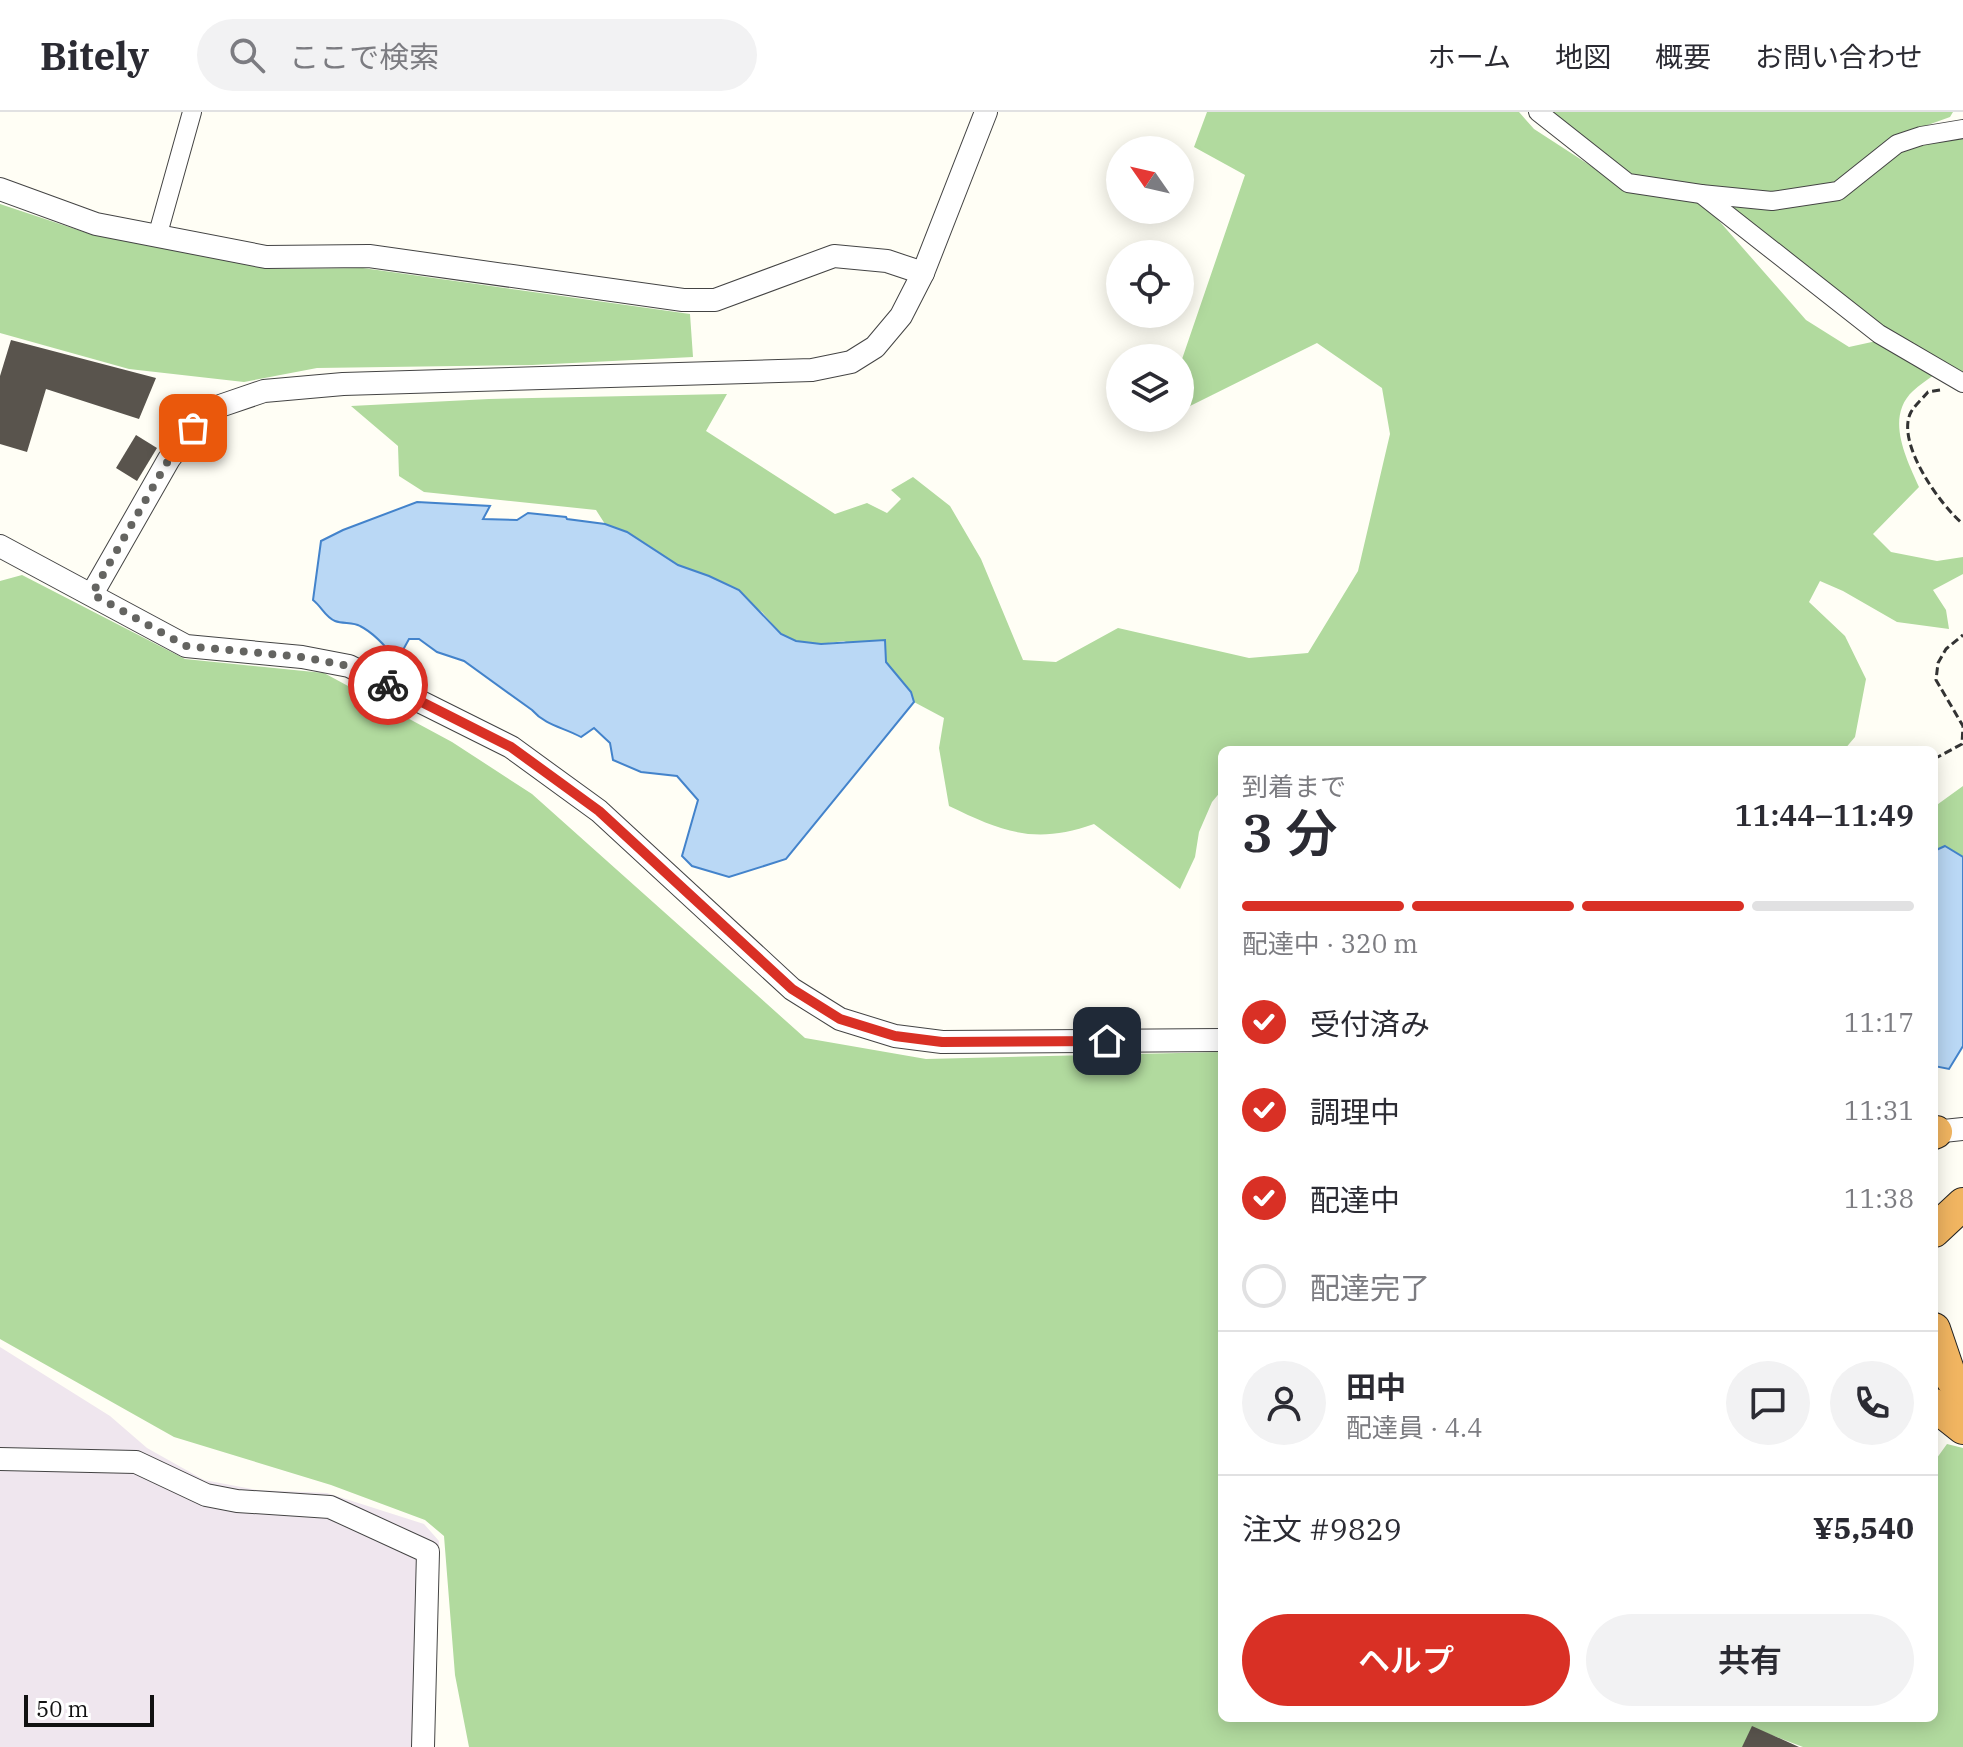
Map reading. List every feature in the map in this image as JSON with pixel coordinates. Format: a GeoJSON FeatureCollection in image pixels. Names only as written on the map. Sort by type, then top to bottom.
{"type":"FeatureCollection","features":[{"type":"Feature","properties":{"kind":"highway"},"geometry":{"type":"LineString","coordinates":[[1938,1227],[1963,1204]]}},
{"type":"Feature","properties":{"kind":"highway"},"geometry":{"type":"LineString","coordinates":[[1938,1341],[1950,1376],[1963,1396]]}},
{"type":"Feature","properties":{"kind":"highway"},"geometry":{"type":"LineString","coordinates":[[1938,1408],[1963,1428]]}},
{"type":"Feature","properties":{"kind":"highway"},"geometry":{"type":"LineString","coordinates":[[1938,1431],[1963,1438]]}},
{"type":"Feature","properties":{"kind":"street"},"geometry":{"type":"LineString","coordinates":[[157,237],[192,112]]}},
{"type":"Feature","properties":{"kind":"street"},"geometry":{"type":"LineString","coordinates":[[92,594],[169,459],[193,428],[217,407],[264,391],[343,384],[812,370],[851,362],[875,347],[901,316],[923,273],[986,112]]}},
{"type":"Feature","properties":{"kind":"street"},"geometry":{"type":"LineString","coordinates":[[1538,112],[1628,183],[1772,201],[1838,191],[1897,144],[1921,136],[1963,129]]}},
{"type":"Feature","properties":{"kind":"street"},"geometry":{"type":"LineString","coordinates":[[0,189],[96,224],[266,257],[369,256],[683,300],[715,300],[834,256],[887,261],[923,273]]}},
{"type":"Feature","properties":{"kind":"street"},"geometry":{"type":"LineString","coordinates":[[1701,194],[1879,334],[1962,382]]}},
{"type":"Feature","properties":{"kind":"street"},"geometry":{"type":"LineString","coordinates":[[0,546],[186,646],[302,657],[349,666],[511,747],[599,811],[792,989],[840,1019],[895,1036],[942,1042],[1218,1040]]}},
{"type":"Feature","properties":{"kind":"street"},"geometry":{"type":"LineString","coordinates":[[0,1459],[136,1462],[206,1495],[237,1501],[330,1507],[428,1552],[423,1747]]}},
{"type":"Feature","properties":{"kind":"path"},"geometry":{"type":"LineString","coordinates":[[1962,382],[1953,388],[1928,392],[1911,412],[1907,429],[1910,448],[1929,482],[1963,524]]}},
{"type":"Feature","properties":{"kind":"path"},"geometry":{"type":"LineString","coordinates":[[1938,757],[1962,744],[1963,726],[1936,680],[1938,663],[1946,649],[1963,635]]}},
{"type":"Feature","properties":{"kind":"shaded area"},"geometry":{"type":"Polygon","coordinates":[[[0,1347],[110,1416],[147,1448],[204,1480],[257,1490],[327,1493],[424,1524],[439,1541],[434,1747],[0,1747],[0,1347]]]}},
{"type":"Feature","properties":{"kind":"green space"},"geometry":{"type":"Polygon","coordinates":[[[1207,112],[1519,112],[1534,129],[1628,190],[1699,198],[1806,320],[1849,347],[1881,340],[1934,375],[1913,391],[1900,413],[1904,451],[1919,487],[1873,534],[1891,552],[1937,561],[1963,557],[1963,574],[1933,590],[1946,610],[1949,629],[1897,622],[1820,581],[1809,602],[1845,636],[1866,679],[1855,737],[1847,746],[1218,746],[1218,795],[1199,832],[1195,857],[1180,889],[1094,824],[1054,834],[1020,833],[986,823],[949,806],[939,748],[944,718],[914,702],[911,692],[886,662],[844,641],[821,644],[796,641],[781,634],[762,612],[709,576],[678,565],[627,532],[605,524],[596,510],[424,492],[399,476],[398,446],[351,406],[489,399],[727,394],[706,431],[835,514],[867,503],[887,513],[901,499],[891,490],[913,477],[950,506],[981,559],[1023,660],[1056,662],[1118,628],[1249,658],[1308,653],[1358,571],[1390,434],[1382,388],[1317,343],[1194,404],[1194,344],[1187,344],[1245,175],[1194,147],[1207,112]]]}},
{"type":"Feature","properties":{"kind":"green space"},"geometry":{"type":"Polygon","coordinates":[[[1551,112],[1953,112],[1950,117],[1889,139],[1836,188],[1779,196],[1629,177],[1551,112]]]}},
{"type":"Feature","properties":{"kind":"green space"},"geometry":{"type":"Polygon","coordinates":[[[1963,135],[1963,379],[1890,332],[1733,212],[1732,204],[1846,189],[1911,146],[1963,135]]]}},
{"type":"Feature","properties":{"kind":"green space"},"geometry":{"type":"Polygon","coordinates":[[[0,204],[93,235],[272,269],[363,268],[690,314],[693,357],[532,365],[317,368],[244,382],[129,369],[0,333],[0,204]]]}},
{"type":"Feature","properties":{"kind":"green space"},"geometry":{"type":"Polygon","coordinates":[[[22,575],[185,659],[324,673],[452,742],[532,794],[805,1038],[926,1059],[1218,1052],[1218,1722],[1938,1722],[1938,1456],[1947,1444],[1963,1448],[1963,1747],[1803,1747],[1756,1729],[1753,1747],[469,1747],[455,1675],[444,1536],[425,1520],[331,1485],[174,1437],[0,1339],[0,581],[22,575]]]}},
{"type":"Feature","properties":{"kind":"green space"},"geometry":{"type":"Polygon","coordinates":[[[1963,786],[1963,857],[1945,846],[1938,849],[1938,804],[1963,786]]]}},
{"type":"Feature","properties":{"kind":"water"},"geometry":{"type":"Polygon","coordinates":[[[417,502],[490,506],[483,519],[517,520],[528,513],[605,524],[627,532],[678,565],[739,590],[781,634],[796,641],[821,644],[885,640],[886,662],[911,692],[914,702],[786,859],[729,877],[692,866],[682,856],[698,800],[677,776],[641,772],[613,760],[610,743],[594,728],[581,737],[543,720],[464,661],[437,652],[419,639],[409,639],[397,661],[370,633],[357,625],[332,619],[313,600],[321,541],[417,502]]]}},
{"type":"Feature","properties":{"kind":"water"},"geometry":{"type":"Polygon","coordinates":[[[1945,846],[1963,857],[1963,1046],[1949,1069],[1938,1067],[1938,849],[1945,846]]]}},
{"type":"Feature","properties":{"kind":"building"},"geometry":{"type":"Polygon","coordinates":[[[11,340],[156,378],[139,419],[46,389],[27,452],[0,444],[0,376],[11,340]]]}},
{"type":"Feature","properties":{"kind":"building"},"geometry":{"type":"Polygon","coordinates":[[[136,435],[157,448],[137,481],[116,468],[136,435]]]}},
{"type":"Feature","properties":{"kind":"building"},"geometry":{"type":"Polygon","coordinates":[[[1752,1726],[1799,1747],[1742,1747],[1752,1726]]]}},
{"type":"Feature","properties":{"kind":"way so far"},"geometry":{"type":"LineString","coordinates":[[193,428],[169,459],[92,594],[186,646],[302,657],[349,666],[388,685]]}},
{"type":"Feature","properties":{"kind":"route"},"geometry":{"type":"LineString","coordinates":[[388,685],[511,747],[599,811],[792,989],[840,1019],[895,1036],[942,1042],[1107,1041]]}}]}
